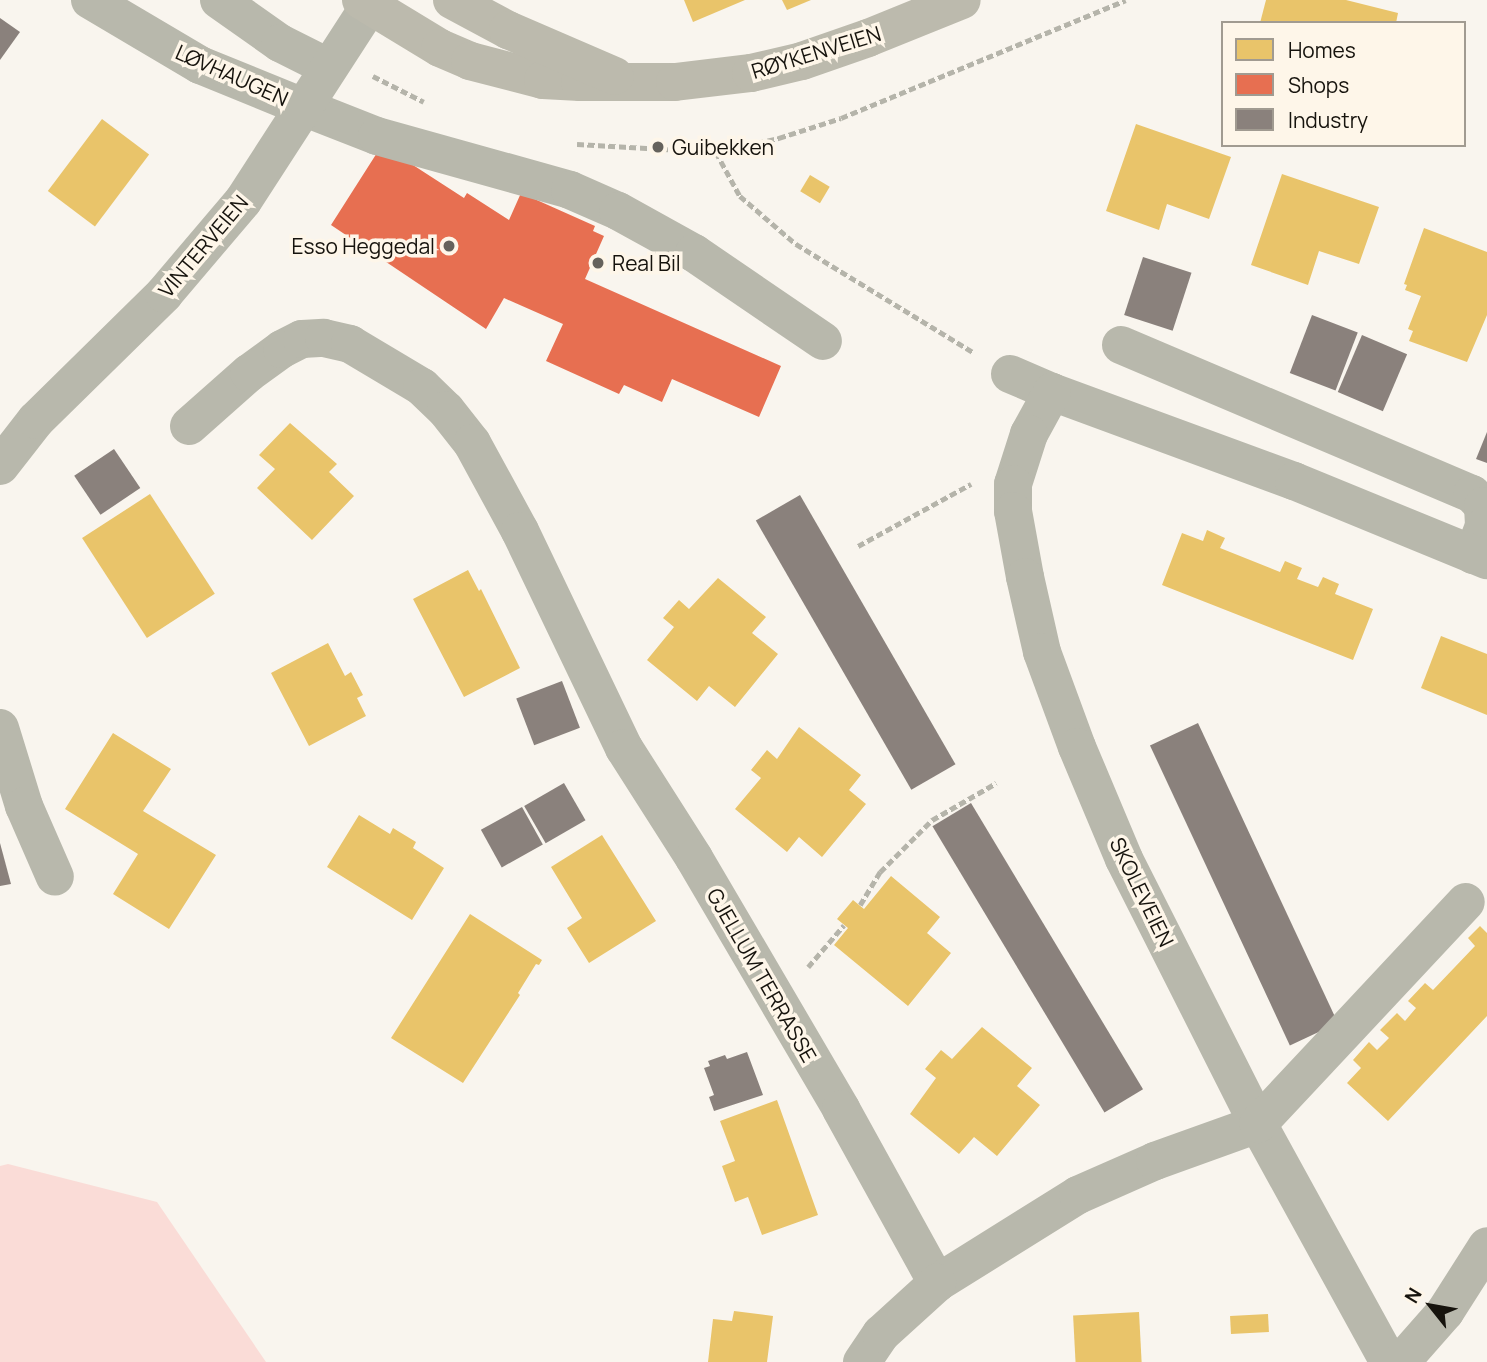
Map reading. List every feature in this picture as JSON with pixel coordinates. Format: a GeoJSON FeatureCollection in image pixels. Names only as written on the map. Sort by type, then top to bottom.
{"type":"FeatureCollection","features":[{"type":"Feature","properties":{"kind":"main road","name":"RØYKENVEIEN"},"geometry":{"type":"LineString","coordinates":[[452,0],[508,30],[623,80]]}},
{"type":"Feature","properties":{"kind":"main road","name":"RØYKENVEIEN"},"geometry":{"type":"LineString","coordinates":[[368,2],[440,48],[504,72],[543,80],[675,82],[751,74],[802,61],[962,0]]}},
{"type":"Feature","properties":{"kind":"street","name":"LØVHAUGEN"},"geometry":{"type":"LineString","coordinates":[[90,0],[200,65],[303,107],[377,136],[570,190],[618,211],[694,253],[823,341]]}},
{"type":"Feature","properties":{"kind":"street"},"geometry":{"type":"LineString","coordinates":[[219,0],[280,43],[328,67]]}},
{"type":"Feature","properties":{"kind":"street","name":"VINTERVEIEN"},"geometry":{"type":"LineString","coordinates":[[0,466],[36,420],[164,294],[243,201],[368,2]]}},
{"type":"Feature","properties":{"kind":"street","name":"GJELLUM TERRASSE"},"geometry":{"type":"LineString","coordinates":[[189,426],[282,349],[302,339],[324,338],[350,344],[422,387],[472,443],[520,531],[624,748],[778,1002],[937,1283]]}},
{"type":"Feature","properties":{"kind":"street"},"geometry":{"type":"LineString","coordinates":[[1010,374],[1052,393],[1294,481],[1480,557],[1485,526],[1483,506],[1472,494],[1121,345]]}},
{"type":"Feature","properties":{"kind":"street","name":"SKOLEVEIEN"},"geometry":{"type":"LineString","coordinates":[[1052,393],[1029,434],[1013,484],[1013,511],[1042,652],[1077,747],[1124,859],[1258,1124],[1389,1362]]}},
{"type":"Feature","properties":{"kind":"street"},"geometry":{"type":"LineString","coordinates":[[1294,481],[1315,428]]}},
{"type":"Feature","properties":{"kind":"street"},"geometry":{"type":"LineString","coordinates":[[0,728],[24,806],[55,877]]}},
{"type":"Feature","properties":{"kind":"street"},"geometry":{"type":"LineString","coordinates":[[862,1362],[881,1334],[937,1283],[1078,1195],[1155,1161],[1258,1124],[1466,902]]}},
{"type":"Feature","properties":{"kind":"street"},"geometry":{"type":"LineString","coordinates":[[1401,1362],[1446,1311],[1487,1246]]}},
{"type":"Feature","properties":{"kind":"path"},"geometry":{"type":"LineString","coordinates":[[716,152],[779,138],[841,118],[1126,0]]}},
{"type":"Feature","properties":{"kind":"path"},"geometry":{"type":"LineString","coordinates":[[858,546],[935,503]]}},
{"type":"Feature","properties":{"kind":"path"},"geometry":{"type":"LineString","coordinates":[[860,905],[880,872],[932,820],[996,783]]}},
{"type":"Feature","properties":{"kind":"path"},"geometry":{"type":"LineString","coordinates":[[778,1002],[844,925]]}},
{"type":"Feature","properties":{"kind":"shaded area"},"geometry":{"type":"Polygon","coordinates":[[[8,1164],[157,1202],[266,1362],[0,1362],[0,1166],[8,1164]]]}},
{"type":"Feature","properties":{"kind":"building: Homes"},"geometry":{"type":"Polygon","coordinates":[[[684,0],[745,0],[693,22],[684,0]]]}},
{"type":"Feature","properties":{"kind":"building: Homes"},"geometry":{"type":"Polygon","coordinates":[[[782,0],[811,0],[787,10],[782,0]]]}},
{"type":"Feature","properties":{"kind":"building: Homes"},"geometry":{"type":"Polygon","coordinates":[[[1266,0],[1346,0],[1398,13],[1396,21],[1261,21],[1266,0]]]}},
{"type":"Feature","properties":{"kind":"building: Homes"},"geometry":{"type":"Polygon","coordinates":[[[102,119],[149,155],[95,226],[48,191],[102,119]]]}},
{"type":"Feature","properties":{"kind":"building: Homes"},"geometry":{"type":"Polygon","coordinates":[[[1136,124],[1231,157],[1209,219],[1167,204],[1159,230],[1106,211],[1136,124]]]}},
{"type":"Feature","properties":{"kind":"building: Homes"},"geometry":{"type":"Polygon","coordinates":[[[1282,174],[1379,207],[1359,264],[1319,251],[1308,285],[1251,265],[1282,174]]]}},
{"type":"Feature","properties":{"kind":"building: Homes"},"geometry":{"type":"Polygon","coordinates":[[[810,175],[830,187],[820,203],[800,191],[810,175]]]}},
{"type":"Feature","properties":{"kind":"building: Homes"},"geometry":{"type":"Polygon","coordinates":[[[1424,228],[1487,252],[1487,315],[1467,362],[1409,341],[1413,331],[1408,329],[1421,296],[1405,290],[1407,285],[1404,284],[1424,228]]]}},
{"type":"Feature","properties":{"kind":"building: Homes"},"geometry":{"type":"Polygon","coordinates":[[[290,423],[337,464],[329,472],[354,496],[312,540],[257,488],[275,469],[259,455],[290,423]]]}},
{"type":"Feature","properties":{"kind":"building: Homes"},"geometry":{"type":"Polygon","coordinates":[[[150,494],[215,594],[147,638],[82,538],[150,494]]]}},
{"type":"Feature","properties":{"kind":"building: Homes"},"geometry":{"type":"Polygon","coordinates":[[[1207,530],[1225,538],[1220,548],[1280,572],[1285,561],[1302,568],[1297,579],[1318,587],[1323,577],[1339,584],[1335,594],[1373,609],[1353,660],[1162,585],[1182,533],[1203,541],[1207,530]]]}},
{"type":"Feature","properties":{"kind":"building: Homes"},"geometry":{"type":"Polygon","coordinates":[[[468,570],[479,591],[481,589],[520,668],[464,697],[413,599],[468,570]]]}},
{"type":"Feature","properties":{"kind":"building: Homes"},"geometry":{"type":"Polygon","coordinates":[[[718,578],[766,617],[752,633],[778,654],[735,707],[709,686],[697,701],[647,660],[674,627],[663,618],[679,600],[689,609],[718,578]]]}},
{"type":"Feature","properties":{"kind":"building: Homes"},"geometry":{"type":"Polygon","coordinates":[[[1441,636],[1487,654],[1487,715],[1421,688],[1441,636]]]}},
{"type":"Feature","properties":{"kind":"building: Homes"},"geometry":{"type":"Polygon","coordinates":[[[328,643],[345,676],[351,672],[363,695],[357,698],[366,716],[309,746],[271,673],[328,643]]]}},
{"type":"Feature","properties":{"kind":"building: Homes"},"geometry":{"type":"Polygon","coordinates":[[[799,727],[861,775],[849,790],[866,804],[822,857],[799,837],[787,852],[735,809],[761,778],[751,770],[767,750],[777,759],[799,727]]]}},
{"type":"Feature","properties":{"kind":"building: Homes"},"geometry":{"type":"Polygon","coordinates":[[[113,733],[171,769],[143,811],[216,855],[169,929],[113,894],[138,854],[65,809],[113,733]]]}},
{"type":"Feature","properties":{"kind":"building: Homes"},"geometry":{"type":"Polygon","coordinates":[[[359,815],[390,834],[393,828],[416,842],[413,848],[444,868],[412,920],[327,867],[359,815]]]}},
{"type":"Feature","properties":{"kind":"building: Homes"},"geometry":{"type":"Polygon","coordinates":[[[602,835],[656,921],[589,963],[567,928],[582,918],[551,867],[602,835]]]}},
{"type":"Feature","properties":{"kind":"building: Homes"},"geometry":{"type":"Polygon","coordinates":[[[891,876],[940,917],[927,933],[951,953],[908,1006],[834,945],[848,928],[837,919],[853,900],[864,909],[891,876]]]}},
{"type":"Feature","properties":{"kind":"building: Homes"},"geometry":{"type":"Polygon","coordinates":[[[470,914],[542,960],[539,965],[536,964],[518,993],[520,995],[463,1083],[391,1038],[470,914]]]}},
{"type":"Feature","properties":{"kind":"building: Homes"},"geometry":{"type":"Polygon","coordinates":[[[1480,926],[1487,933],[1487,1016],[1388,1121],[1347,1083],[1361,1068],[1353,1060],[1369,1042],[1377,1050],[1389,1038],[1380,1030],[1397,1013],[1405,1021],[1416,1008],[1408,1001],[1425,983],[1433,990],[1475,946],[1468,938],[1480,926]]]}},
{"type":"Feature","properties":{"kind":"building: Homes"},"geometry":{"type":"Polygon","coordinates":[[[982,1027],[1032,1068],[1017,1086],[1040,1105],[997,1156],[974,1137],[959,1154],[910,1114],[936,1078],[925,1069],[941,1050],[952,1059],[982,1027]]]}},
{"type":"Feature","properties":{"kind":"building: Homes"},"geometry":{"type":"Polygon","coordinates":[[[777,1100],[818,1215],[762,1235],[748,1197],[735,1202],[722,1166],[735,1161],[720,1121],[777,1100]]]}},
{"type":"Feature","properties":{"kind":"building: Homes"},"geometry":{"type":"Polygon","coordinates":[[[734,1311],[773,1316],[767,1362],[708,1362],[713,1319],[732,1321],[734,1311]]]}},
{"type":"Feature","properties":{"kind":"building: Homes"},"geometry":{"type":"Polygon","coordinates":[[[1139,1312],[1142,1362],[1076,1362],[1073,1315],[1139,1312]]]}},
{"type":"Feature","properties":{"kind":"building: Homes"},"geometry":{"type":"Polygon","coordinates":[[[1268,1314],[1269,1332],[1231,1334],[1230,1316],[1268,1314]]]}},
{"type":"Feature","properties":{"kind":"building: Shops"},"geometry":{"type":"Polygon","coordinates":[[[382,145],[464,198],[467,193],[509,220],[521,193],[595,226],[593,231],[604,236],[585,279],[781,366],[759,417],[672,379],[662,402],[624,385],[619,394],[546,361],[563,324],[504,298],[486,329],[331,225],[382,145]]]}},
{"type":"Feature","properties":{"kind":"building: Industry"},"geometry":{"type":"Polygon","coordinates":[[[0,18],[20,32],[0,60],[0,18]]]}},
{"type":"Feature","properties":{"kind":"building: Industry"},"geometry":{"type":"Polygon","coordinates":[[[1143,257],[1192,273],[1173,331],[1124,315],[1143,257]]]}},
{"type":"Feature","properties":{"kind":"building: Industry"},"geometry":{"type":"Polygon","coordinates":[[[1312,315],[1358,333],[1336,390],[1290,373],[1312,315]]]}},
{"type":"Feature","properties":{"kind":"building: Industry"},"geometry":{"type":"Polygon","coordinates":[[[1362,335],[1407,354],[1383,411],[1338,392],[1362,335]]]}},
{"type":"Feature","properties":{"kind":"building: Industry"},"geometry":{"type":"Polygon","coordinates":[[[1487,432],[1487,463],[1476,459],[1487,432]]]}},
{"type":"Feature","properties":{"kind":"building: Industry"},"geometry":{"type":"Polygon","coordinates":[[[114,449],[140,488],[100,515],[74,476],[114,449]]]}},
{"type":"Feature","properties":{"kind":"building: Industry"},"geometry":{"type":"Polygon","coordinates":[[[800,495],[956,764],[911,790],[756,520],[800,495]]]}},
{"type":"Feature","properties":{"kind":"building: Industry"},"geometry":{"type":"Polygon","coordinates":[[[562,681],[580,728],[534,745],[516,699],[562,681]]]}},
{"type":"Feature","properties":{"kind":"building: Industry"},"geometry":{"type":"Polygon","coordinates":[[[1198,723],[1338,1023],[1290,1045],[1150,745],[1198,723]]]}},
{"type":"Feature","properties":{"kind":"building: Industry"},"geometry":{"type":"Polygon","coordinates":[[[564,783],[586,820],[546,843],[524,806],[564,783]]]}},
{"type":"Feature","properties":{"kind":"building: Industry"},"geometry":{"type":"Polygon","coordinates":[[[971,803],[1143,1089],[1104,1112],[932,826],[971,803]]]}},
{"type":"Feature","properties":{"kind":"building: Industry"},"geometry":{"type":"Polygon","coordinates":[[[522,807],[543,845],[502,867],[481,830],[522,807]]]}},
{"type":"Feature","properties":{"kind":"building: Industry"},"geometry":{"type":"Polygon","coordinates":[[[0,843],[11,884],[0,886],[0,843]]]}},
{"type":"Feature","properties":{"kind":"building: Industry"},"geometry":{"type":"Polygon","coordinates":[[[747,1052],[763,1095],[714,1111],[709,1097],[714,1095],[704,1068],[710,1066],[708,1061],[725,1055],[727,1059],[747,1052]]]}},
{"type":"Feature","properties":{"kind":"place","name":"Guibekken"},"geometry":{"type":"Point","coordinates":[658,147]}},
{"type":"Feature","properties":{"kind":"place","name":"Esso Heggedal"},"geometry":{"type":"Point","coordinates":[449,246]}},
{"type":"Feature","properties":{"kind":"place","name":"Real Bil"},"geometry":{"type":"Point","coordinates":[598,263]}}]}
